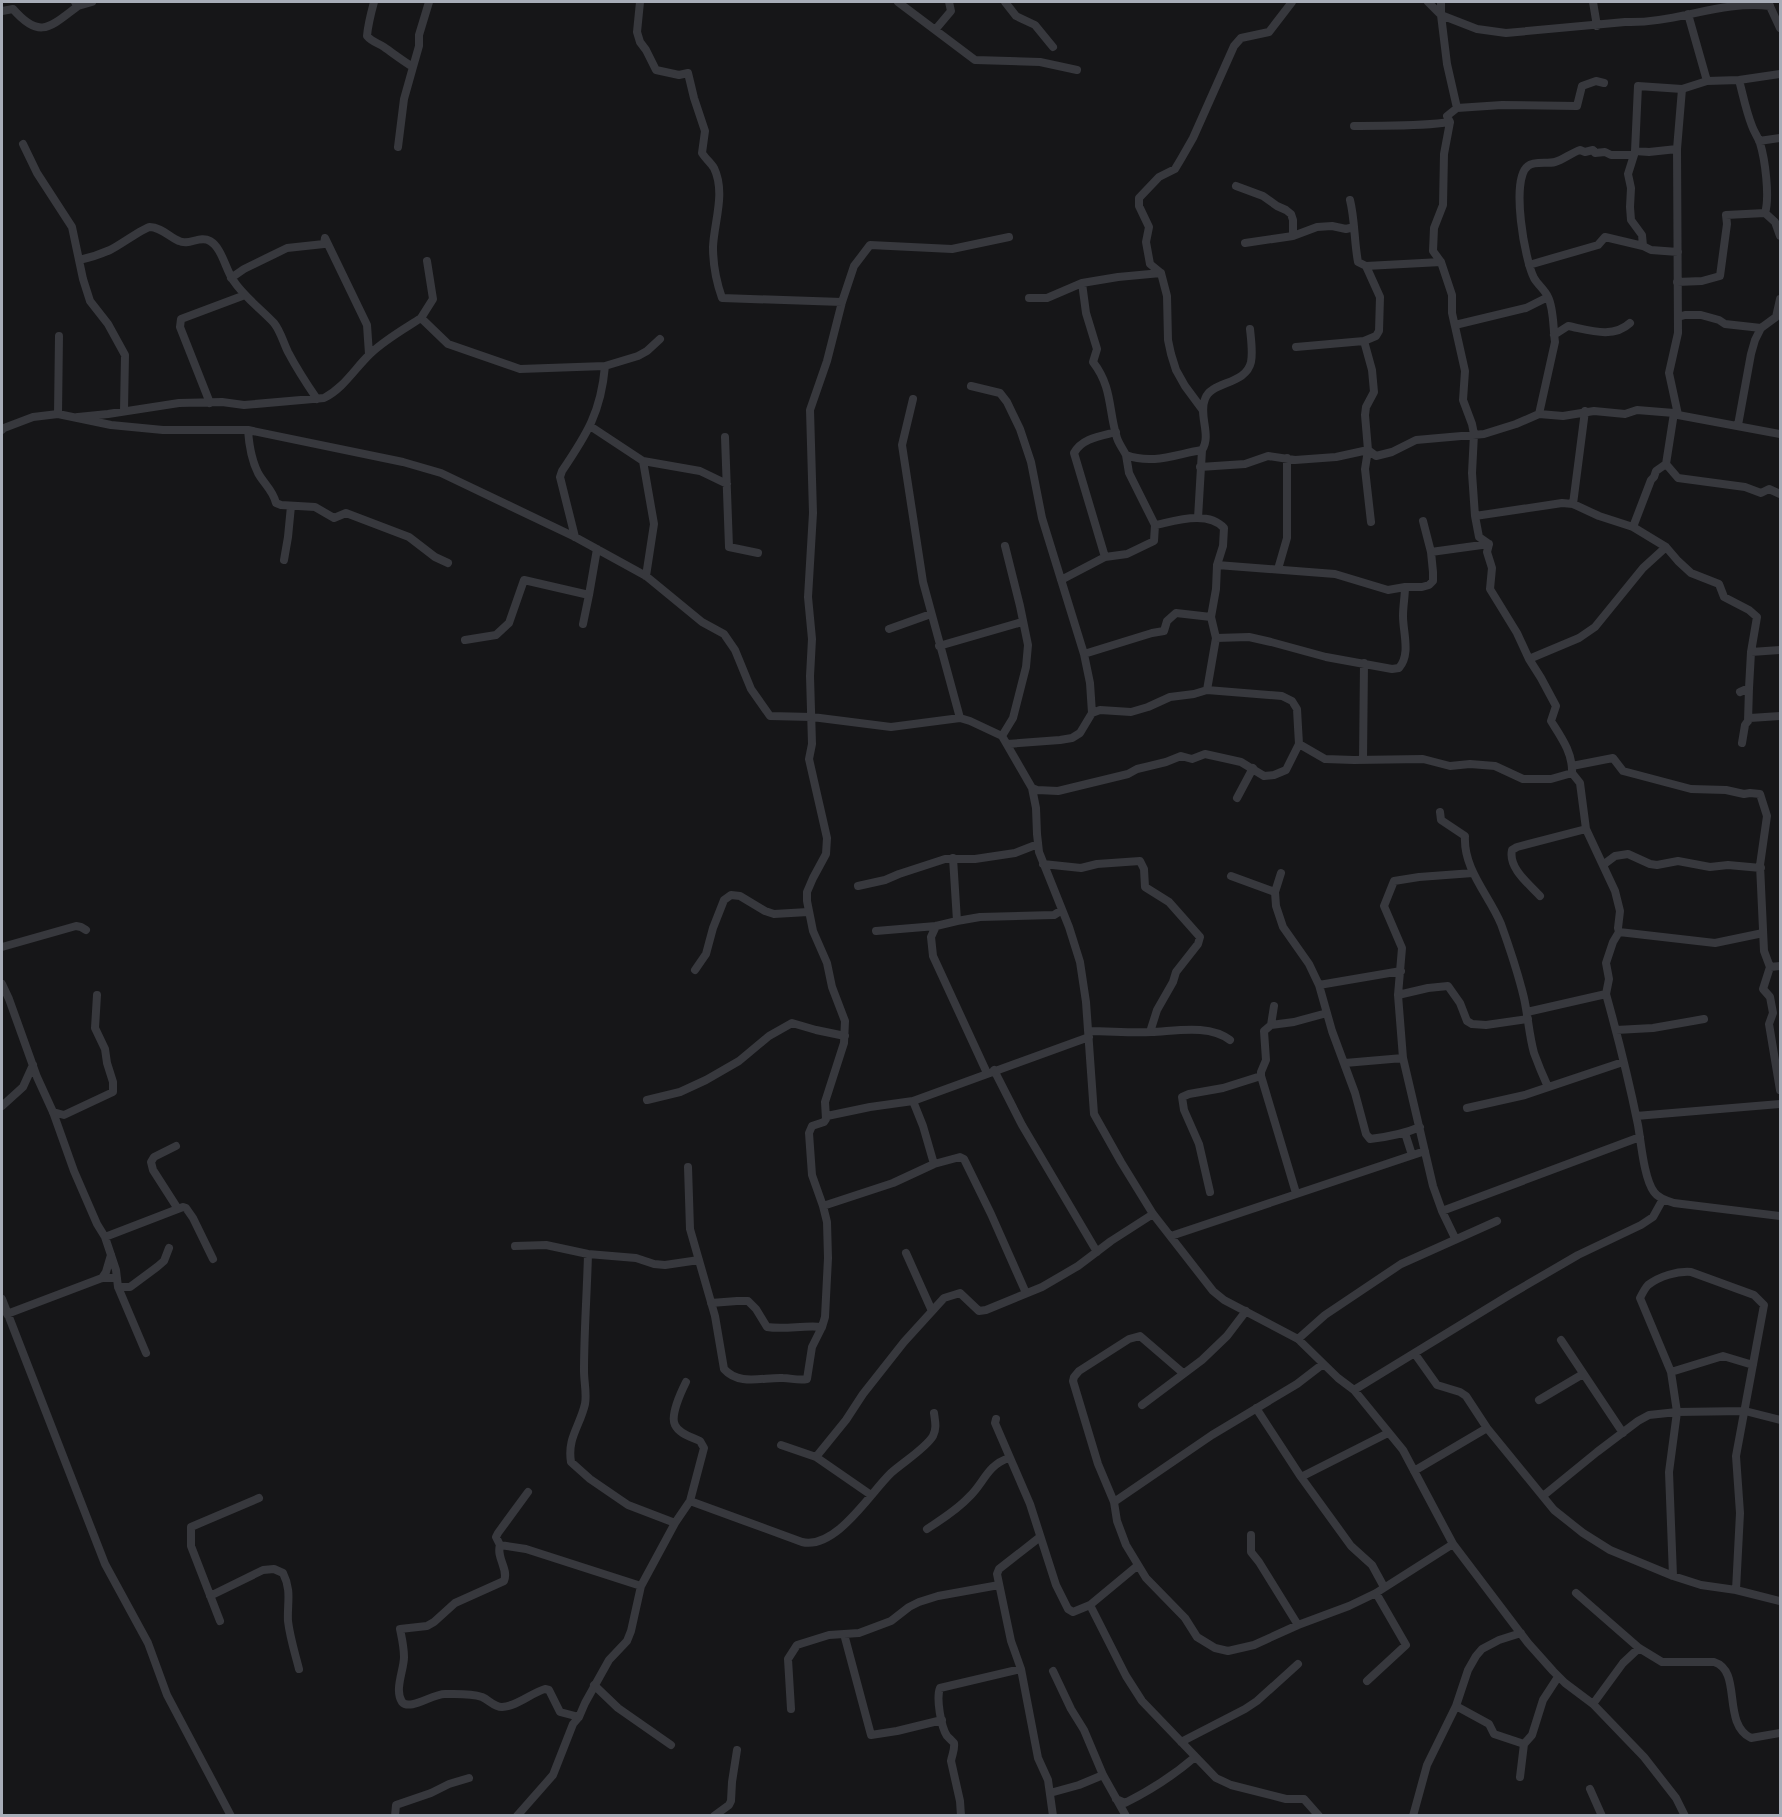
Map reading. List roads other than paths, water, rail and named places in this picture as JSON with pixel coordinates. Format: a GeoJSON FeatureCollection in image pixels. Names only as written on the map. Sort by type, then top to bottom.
{"type":"FeatureCollection","features":[{"type":"Feature","properties":{"kind":"street"},"geometry":{"type":"LineString","coordinates":[[2,11],[13,9],[30,26],[38,28],[55,23],[76,4],[92,2]]}},
{"type":"Feature","properties":{"kind":"street"},"geometry":{"type":"LineString","coordinates":[[374,2],[368,22],[367,36],[413,67]]}},
{"type":"Feature","properties":{"kind":"street"},"geometry":{"type":"LineString","coordinates":[[398,147],[404,99],[420,46],[419,35],[429,2]]}},
{"type":"Feature","properties":{"kind":"street"},"geometry":{"type":"LineString","coordinates":[[640,2],[637,32],[640,42],[657,70],[679,75],[688,73],[705,131],[702,153],[714,168],[718,186],[719,206],[713,246],[714,274],[722,298],[842,302]]}},
{"type":"Feature","properties":{"kind":"street"},"geometry":{"type":"LineString","coordinates":[[898,2],[975,60],[1040,62],[1077,70]]}},
{"type":"Feature","properties":{"kind":"street"},"geometry":{"type":"LineString","coordinates":[[935,30],[951,11],[949,2]]}},
{"type":"Feature","properties":{"kind":"street"},"geometry":{"type":"LineString","coordinates":[[1005,2],[1016,15],[1035,25],[1053,47]]}},
{"type":"Feature","properties":{"kind":"street"},"geometry":{"type":"LineString","coordinates":[[1202,409],[1185,386],[1176,370],[1171,354],[1168,340],[1167,296],[1161,273],[1150,264],[1146,242],[1149,227],[1139,206],[1139,198],[1160,177],[1175,169],[1193,138],[1234,46],[1241,38],[1269,32],[1292,2]]}},
{"type":"Feature","properties":{"kind":"street"},"geometry":{"type":"LineString","coordinates":[[1428,2],[1441,15],[1477,29],[1506,33],[1625,22],[1645,23],[1747,4],[1768,4],[1780,28]]}},
{"type":"Feature","properties":{"kind":"street"},"geometry":{"type":"LineString","coordinates":[[1441,2],[1447,64],[1457,108]]}},
{"type":"Feature","properties":{"kind":"street"},"geometry":{"type":"LineString","coordinates":[[1593,2],[1597,26]]}},
{"type":"Feature","properties":{"kind":"street"},"geometry":{"type":"LineString","coordinates":[[1688,14],[1707,81]]}},
{"type":"Feature","properties":{"kind":"street"},"geometry":{"type":"LineString","coordinates":[[1643,246],[1642,236],[1631,220],[1631,188],[1628,174],[1634,153],[1638,86],[1682,89],[1707,81],[1739,80],[1780,74]]}},
{"type":"Feature","properties":{"kind":"street"},"geometry":{"type":"LineString","coordinates":[[1739,80],[1751,125],[1759,141],[1767,196],[1765,213]]}},
{"type":"Feature","properties":{"kind":"street"},"geometry":{"type":"LineString","coordinates":[[1489,544],[1479,537],[1475,516],[1472,473],[1474,434],[1463,400],[1465,371],[1455,325],[1452,296],[1441,262],[1433,251],[1434,228],[1443,206],[1444,154],[1450,122],[1447,116],[1457,108],[1502,105],[1577,106],[1582,86],[1596,81],[1604,83]]}},
{"type":"Feature","properties":{"kind":"street"},"geometry":{"type":"LineString","coordinates":[[1633,527],[1651,480],[1656,471],[1666,464],[1675,411],[1669,373],[1678,333],[1677,149],[1682,89]]}},
{"type":"Feature","properties":{"kind":"street"},"geometry":{"type":"LineString","coordinates":[[1354,126],[1424,126],[1450,122]]}},
{"type":"Feature","properties":{"kind":"street"},"geometry":{"type":"LineString","coordinates":[[1759,141],[1780,138]]}},
{"type":"Feature","properties":{"kind":"street"},"geometry":{"type":"LineString","coordinates":[[24,144],[37,173],[72,227],[90,301],[108,324],[124,355],[124,410]]}},
{"type":"Feature","properties":{"kind":"street"},"geometry":{"type":"LineString","coordinates":[[1539,414],[1556,342],[1548,297],[1535,279],[1529,265],[1518,205],[1525,168],[1557,162],[1580,150],[1585,152],[1593,150],[1595,153],[1605,152],[1611,155],[1677,149]]}},
{"type":"Feature","properties":{"kind":"street"},"geometry":{"type":"LineString","coordinates":[[1236,186],[1263,196],[1291,214],[1293,236]]}},
{"type":"Feature","properties":{"kind":"street"},"geometry":{"type":"LineString","coordinates":[[1350,200],[1358,262],[1366,266],[1441,262]]}},
{"type":"Feature","properties":{"kind":"street"},"geometry":{"type":"LineString","coordinates":[[1677,282],[1702,281],[1720,276],[1727,224],[1726,215],[1765,213],[1776,222],[1780,236]]}},
{"type":"Feature","properties":{"kind":"street"},"geometry":{"type":"LineString","coordinates":[[1245,243],[1293,236],[1317,227],[1332,226],[1346,229],[1354,227]]}},
{"type":"Feature","properties":{"kind":"street"},"geometry":{"type":"LineString","coordinates":[[79,260],[109,251],[150,227],[159,229],[182,242],[208,239],[216,246],[231,278],[244,295],[274,323],[301,376],[317,399]]}},
{"type":"Feature","properties":{"kind":"street"},"geometry":{"type":"LineString","coordinates":[[688,1167],[690,1229],[711,1303],[724,1369],[729,1375],[751,1380],[782,1378],[803,1380],[807,1378],[812,1347],[825,1317],[828,1258],[827,1222],[812,1175],[809,1133],[812,1126],[825,1122],[827,1116],[825,1102],[844,1036],[844,1021],[832,987],[828,963],[813,932],[808,912],[807,892],[827,848],[827,838],[809,759],[812,744],[810,676],[812,639],[808,597],[813,513],[810,410],[827,361],[854,266],[870,245],[952,249],[1009,237]]}},
{"type":"Feature","properties":{"kind":"street"},"geometry":{"type":"LineString","coordinates":[[1529,265],[1598,245],[1605,237],[1651,250],[1678,252]]}},
{"type":"Feature","properties":{"kind":"street"},"geometry":{"type":"LineString","coordinates":[[231,278],[244,269],[288,248],[324,244],[325,238],[367,325],[369,354]]}},
{"type":"Feature","properties":{"kind":"street"},"geometry":{"type":"LineString","coordinates":[[76,417],[179,403],[222,402],[244,405],[324,398],[335,393],[369,354],[382,343],[421,318],[433,299],[427,261]]}},
{"type":"Feature","properties":{"kind":"street"},"geometry":{"type":"LineString","coordinates":[[1296,347],[1364,341],[1376,336],[1379,331],[1380,297],[1366,266]]}},
{"type":"Feature","properties":{"kind":"street"},"geometry":{"type":"LineString","coordinates":[[1029,298],[1047,298],[1082,283],[1161,273]]}},
{"type":"Feature","properties":{"kind":"street"},"geometry":{"type":"LineString","coordinates":[[1061,580],[1105,557],[1127,554],[1154,541],[1155,525],[1129,473],[1102,374],[1093,362],[1097,349],[1086,312],[1082,283]]}},
{"type":"Feature","properties":{"kind":"street"},"geometry":{"type":"LineString","coordinates":[[210,403],[180,327],[181,319],[244,295]]}},
{"type":"Feature","properties":{"kind":"street"},"geometry":{"type":"LineString","coordinates":[[1455,325],[1526,308],[1548,297]]}},
{"type":"Feature","properties":{"kind":"street"},"geometry":{"type":"LineString","coordinates":[[1738,425],[1750,354],[1761,328],[1776,317],[1780,299]]}},
{"type":"Feature","properties":{"kind":"street"},"geometry":{"type":"LineString","coordinates":[[1678,317],[1701,315],[1725,324],[1761,328]]}},
{"type":"Feature","properties":{"kind":"street"},"geometry":{"type":"LineString","coordinates":[[421,318],[448,344],[520,369],[605,366],[638,356],[660,339]]}},
{"type":"Feature","properties":{"kind":"street"},"geometry":{"type":"LineString","coordinates":[[1554,335],[1568,326],[1611,332],[1622,330],[1630,323]]}},
{"type":"Feature","properties":{"kind":"street"},"geometry":{"type":"LineString","coordinates":[[1198,518],[1200,467],[1202,450],[1205,446],[1202,416],[1204,399],[1208,392],[1247,372],[1251,362],[1250,329]]}},
{"type":"Feature","properties":{"kind":"street"},"geometry":{"type":"LineString","coordinates":[[58,414],[59,336]]}},
{"type":"Feature","properties":{"kind":"street"},"geometry":{"type":"LineString","coordinates":[[1364,341],[1372,370],[1374,392],[1366,407],[1365,415],[1368,450],[1365,470],[1371,522]]}},
{"type":"Feature","properties":{"kind":"street"},"geometry":{"type":"LineString","coordinates":[[575,537],[560,477],[590,426],[598,407],[605,366]]}},
{"type":"Feature","properties":{"kind":"street"},"geometry":{"type":"LineString","coordinates":[[2,430],[33,417],[58,414],[111,425],[163,430],[248,430],[403,462],[441,473],[575,537],[646,576],[702,622],[724,634],[735,650],[751,689],[770,716],[812,717],[891,727],[960,718],[1004,740],[1025,744],[1072,738],[1080,733],[1092,713],[1090,682],[1084,654],[1042,518],[1031,462],[1020,429],[1000,393],[971,386]]}},
{"type":"Feature","properties":{"kind":"street"},"geometry":{"type":"LineString","coordinates":[[913,399],[902,445],[923,582],[960,718]]}},
{"type":"Feature","properties":{"kind":"street"},"geometry":{"type":"LineString","coordinates":[[1200,467],[1245,464],[1268,456],[1295,460],[1336,457],[1368,450],[1376,456],[1392,452],[1416,440],[1484,434],[1539,414],[1563,416],[1585,411],[1625,414],[1637,410],[1675,411],[1678,415],[1780,434]]}},
{"type":"Feature","properties":{"kind":"street"},"geometry":{"type":"LineString","coordinates":[[1573,504],[1585,411]]}},
{"type":"Feature","properties":{"kind":"street"},"geometry":{"type":"LineString","coordinates":[[590,426],[643,461],[700,471],[727,484]]}},
{"type":"Feature","properties":{"kind":"street"},"geometry":{"type":"LineString","coordinates":[[248,430],[249,449],[258,473],[273,493],[276,502],[281,505],[315,507],[334,518],[346,513],[409,537],[435,557],[448,563]]}},
{"type":"Feature","properties":{"kind":"street"},"geometry":{"type":"LineString","coordinates":[[1105,557],[1074,453],[1079,445],[1086,441],[1116,432]]}},
{"type":"Feature","properties":{"kind":"street"},"geometry":{"type":"LineString","coordinates":[[725,438],[729,547],[758,553]]}},
{"type":"Feature","properties":{"kind":"street"},"geometry":{"type":"LineString","coordinates":[[1125,455],[1138,459],[1149,459],[1180,456],[1202,450]]}},
{"type":"Feature","properties":{"kind":"street"},"geometry":{"type":"LineString","coordinates":[[1278,569],[1287,538],[1287,458]]}},
{"type":"Feature","properties":{"kind":"street"},"geometry":{"type":"LineString","coordinates":[[643,461],[654,524],[646,576]]}},
{"type":"Feature","properties":{"kind":"street"},"geometry":{"type":"LineString","coordinates":[[1666,464],[1678,478],[1745,487],[1761,493],[1769,489],[1780,494]]}},
{"type":"Feature","properties":{"kind":"street"},"geometry":{"type":"LineString","coordinates":[[1475,516],[1562,503],[1573,504],[1599,516],[1633,527],[1666,546],[1691,573],[1719,584],[1724,597],[1749,610],[1757,617],[1751,652],[1748,721]]}},
{"type":"Feature","properties":{"kind":"street"},"geometry":{"type":"LineString","coordinates":[[284,560],[291,506]]}},
{"type":"Feature","properties":{"kind":"street"},"geometry":{"type":"LineString","coordinates":[[1155,525],[1198,518],[1218,522],[1224,528],[1223,546],[1217,564],[1216,589],[1210,617],[1216,638],[1206,690]]}},
{"type":"Feature","properties":{"kind":"street"},"geometry":{"type":"LineString","coordinates":[[1217,564],[1335,574],[1388,590],[1405,586],[1422,587],[1433,581],[1431,552],[1423,521]]}},
{"type":"Feature","properties":{"kind":"street"},"geometry":{"type":"LineString","coordinates":[[1431,552],[1489,544]]}},
{"type":"Feature","properties":{"kind":"street"},"geometry":{"type":"LineString","coordinates":[[1489,544],[1487,552],[1492,568],[1490,589],[1517,633],[1556,706],[1551,721],[1566,745],[1572,770],[1580,783],[1586,829],[1615,891],[1620,911],[1619,932],[1606,963],[1609,979],[1606,994],[1636,1116],[1644,1163],[1654,1194],[1674,1203],[1780,1216]]}},
{"type":"Feature","properties":{"kind":"street"},"geometry":{"type":"LineString","coordinates":[[1004,740],[1013,718],[1026,667],[1028,645],[1005,546]]}},
{"type":"Feature","properties":{"kind":"street"},"geometry":{"type":"LineString","coordinates":[[1529,659],[1579,638],[1595,627],[1642,568],[1666,546]]}},
{"type":"Feature","properties":{"kind":"street"},"geometry":{"type":"LineString","coordinates":[[583,624],[597,549]]}},
{"type":"Feature","properties":{"kind":"street"},"geometry":{"type":"LineString","coordinates":[[465,640],[496,635],[509,623],[524,580],[589,595]]}},
{"type":"Feature","properties":{"kind":"street"},"geometry":{"type":"LineString","coordinates":[[1216,638],[1249,637],[1326,657],[1392,669],[1399,668],[1404,663],[1406,650],[1403,616],[1405,586]]}},
{"type":"Feature","properties":{"kind":"street"},"geometry":{"type":"LineString","coordinates":[[1084,654],[1164,631],[1167,621],[1176,613],[1210,617]]}},
{"type":"Feature","properties":{"kind":"street"},"geometry":{"type":"LineString","coordinates":[[889,629],[931,614]]}},
{"type":"Feature","properties":{"kind":"street"},"geometry":{"type":"LineString","coordinates":[[939,646],[1022,622]]}},
{"type":"Feature","properties":{"kind":"street"},"geometry":{"type":"LineString","coordinates":[[1751,652],[1780,650]]}},
{"type":"Feature","properties":{"kind":"street"},"geometry":{"type":"LineString","coordinates":[[1363,760],[1364,663]]}},
{"type":"Feature","properties":{"kind":"street"},"geometry":{"type":"LineString","coordinates":[[1740,692],[1749,688]]}},
{"type":"Feature","properties":{"kind":"street"},"geometry":{"type":"LineString","coordinates":[[1032,788],[1058,791],[1071,789],[1128,774],[1137,768],[1166,762],[1181,756],[1192,759],[1205,754],[1241,762],[1264,776],[1274,775],[1286,770],[1299,744],[1297,709],[1292,700],[1282,696],[1206,690],[1170,697],[1131,712],[1100,710],[1092,713]]}},
{"type":"Feature","properties":{"kind":"street"},"geometry":{"type":"LineString","coordinates":[[1742,743],[1745,725],[1750,718],[1780,716]]}},
{"type":"Feature","properties":{"kind":"street"},"geometry":{"type":"LineString","coordinates":[[1004,740],[1032,788],[1036,808],[1038,844],[1043,864],[1080,962],[1089,1034],[1094,1114],[1153,1214],[1213,1291],[1224,1300],[1299,1339],[1323,1364],[1354,1390],[1403,1450],[1453,1544],[1521,1633],[1558,1677],[1593,1704],[1644,1757],[1676,1798],[1685,1815]]}},
{"type":"Feature","properties":{"kind":"street"},"geometry":{"type":"LineString","coordinates":[[1299,744],[1325,759],[1423,759],[1450,766],[1470,764],[1496,766],[1523,779],[1551,779],[1613,758],[1623,771],[1691,789],[1760,794],[1767,816],[1761,868],[1764,951],[1770,967],[1762,989],[1770,997],[1773,1013],[1769,1024],[1780,1090]]}},
{"type":"Feature","properties":{"kind":"street"},"geometry":{"type":"LineString","coordinates":[[1237,798],[1253,768]]}},
{"type":"Feature","properties":{"kind":"street"},"geometry":{"type":"LineString","coordinates":[[1440,813],[1441,820],[1465,836],[1466,853],[1473,873],[1501,925],[1511,951],[1528,1016],[1534,1052],[1548,1087]]}},
{"type":"Feature","properties":{"kind":"street"},"geometry":{"type":"LineString","coordinates":[[1540,896],[1517,871],[1511,855],[1512,850],[1586,829]]}},
{"type":"Feature","properties":{"kind":"street"},"geometry":{"type":"LineString","coordinates":[[858,886],[885,880],[939,860],[1015,853],[1038,844]]}},
{"type":"Feature","properties":{"kind":"street"},"geometry":{"type":"LineString","coordinates":[[1603,865],[1615,856],[1628,854],[1657,865],[1678,861],[1710,867],[1728,865],[1761,868]]}},
{"type":"Feature","properties":{"kind":"street"},"geometry":{"type":"LineString","coordinates":[[953,858],[957,921]]}},
{"type":"Feature","properties":{"kind":"street"},"geometry":{"type":"LineString","coordinates":[[1043,864],[1082,868],[1096,864],[1140,861],[1144,868],[1145,887],[1169,902],[1200,937],[1198,944],[1176,972],[1157,1010],[1150,1032]]}},
{"type":"Feature","properties":{"kind":"street"},"geometry":{"type":"LineString","coordinates":[[1281,873],[1275,892],[1276,906],[1283,927],[1309,964],[1319,985],[1366,1134],[1370,1139],[1405,1133],[1420,1127]]}},
{"type":"Feature","properties":{"kind":"street"},"geometry":{"type":"LineString","coordinates":[[1455,1238],[1442,1211],[1426,1164],[1420,1127],[1403,1058],[1398,995],[1402,948],[1384,906],[1394,881],[1473,873]]}},
{"type":"Feature","properties":{"kind":"street"},"geometry":{"type":"LineString","coordinates":[[1231,876],[1275,892]]}},
{"type":"Feature","properties":{"kind":"street"},"geometry":{"type":"LineString","coordinates":[[695,970],[706,954],[724,900],[731,895],[740,896],[774,914],[808,912]]}},
{"type":"Feature","properties":{"kind":"street"},"geometry":{"type":"LineString","coordinates":[[876,931],[936,926],[980,917],[1054,915],[1062,910]]}},
{"type":"Feature","properties":{"kind":"street"},"geometry":{"type":"LineString","coordinates":[[2,947],[76,926],[86,930]]}},
{"type":"Feature","properties":{"kind":"street"},"geometry":{"type":"LineString","coordinates":[[936,926],[932,937],[933,956],[990,1072],[1097,1252]]}},
{"type":"Feature","properties":{"kind":"street"},"geometry":{"type":"LineString","coordinates":[[1619,932],[1715,943],[1763,933]]}},
{"type":"Feature","properties":{"kind":"street"},"geometry":{"type":"LineString","coordinates":[[1770,967],[1780,966]]}},
{"type":"Feature","properties":{"kind":"street"},"geometry":{"type":"LineString","coordinates":[[1319,985],[1401,971]]}},
{"type":"Feature","properties":{"kind":"street"},"geometry":{"type":"LineString","coordinates":[[2,984],[84,1196],[105,1237],[116,1270],[117,1283],[146,1353]]}},
{"type":"Feature","properties":{"kind":"street"},"geometry":{"type":"LineString","coordinates":[[1398,995],[1448,986],[1460,1004],[1467,1021],[1472,1024],[1486,1024],[1528,1016],[1606,994]]}},
{"type":"Feature","properties":{"kind":"street"},"geometry":{"type":"LineString","coordinates":[[53,1112],[64,1115],[110,1095],[114,1089],[105,1049],[94,1028],[97,995]]}},
{"type":"Feature","properties":{"kind":"street"},"geometry":{"type":"LineString","coordinates":[[1274,1006],[1270,1025],[1264,1031],[1266,1060],[1261,1077],[1296,1193]]}},
{"type":"Feature","properties":{"kind":"street"},"geometry":{"type":"LineString","coordinates":[[1270,1025],[1294,1022],[1327,1013]]}},
{"type":"Feature","properties":{"kind":"street"},"geometry":{"type":"LineString","coordinates":[[1616,1030],[1653,1028],[1704,1019]]}},
{"type":"Feature","properties":{"kind":"street"},"geometry":{"type":"LineString","coordinates":[[647,1100],[680,1092],[706,1080],[739,1061],[769,1036],[792,1023],[844,1036]]}},
{"type":"Feature","properties":{"kind":"street"},"geometry":{"type":"LineString","coordinates":[[827,1116],[913,1101],[1089,1034],[1183,1030],[1213,1032],[1230,1040]]}},
{"type":"Feature","properties":{"kind":"street"},"geometry":{"type":"LineString","coordinates":[[1345,1063],[1403,1058]]}},
{"type":"Feature","properties":{"kind":"street"},"geometry":{"type":"LineString","coordinates":[[1467,1108],[1525,1095],[1623,1062]]}},
{"type":"Feature","properties":{"kind":"street"},"geometry":{"type":"LineString","coordinates":[[2,1106],[23,1087],[33,1065]]}},
{"type":"Feature","properties":{"kind":"street"},"geometry":{"type":"LineString","coordinates":[[1210,1191],[1199,1144],[1184,1110],[1182,1097],[1261,1077]]}},
{"type":"Feature","properties":{"kind":"street"},"geometry":{"type":"LineString","coordinates":[[23,1087],[40,1087]]}},
{"type":"Feature","properties":{"kind":"street"},"geometry":{"type":"LineString","coordinates":[[913,1101],[934,1164]]}},
{"type":"Feature","properties":{"kind":"street"},"geometry":{"type":"LineString","coordinates":[[1636,1116],[1780,1104]]}},
{"type":"Feature","properties":{"kind":"street"},"geometry":{"type":"LineString","coordinates":[[59,1127],[64,1115]]}},
{"type":"Feature","properties":{"kind":"street"},"geometry":{"type":"LineString","coordinates":[[1405,1133],[1412,1155]]}},
{"type":"Feature","properties":{"kind":"street"},"geometry":{"type":"LineString","coordinates":[[1442,1211],[1640,1137]]}},
{"type":"Feature","properties":{"kind":"street"},"geometry":{"type":"LineString","coordinates":[[176,1146],[154,1157],[151,1166],[178,1209]]}},
{"type":"Feature","properties":{"kind":"street"},"geometry":{"type":"LineString","coordinates":[[1171,1236],[1425,1151]]}},
{"type":"Feature","properties":{"kind":"street"},"geometry":{"type":"LineString","coordinates":[[823,1206],[893,1183],[934,1164],[960,1157],[964,1160],[991,1214],[1026,1293]]}},
{"type":"Feature","properties":{"kind":"street"},"geometry":{"type":"LineString","coordinates":[[1354,1390],[1578,1255],[1653,1218],[1663,1199]]}},
{"type":"Feature","properties":{"kind":"street"},"geometry":{"type":"LineString","coordinates":[[105,1237],[186,1208],[213,1259]]}},
{"type":"Feature","properties":{"kind":"street"},"geometry":{"type":"LineString","coordinates":[[816,1457],[846,1420],[863,1394],[944,1298],[960,1293],[979,1311],[1042,1287],[1078,1266],[1153,1214]]}},
{"type":"Feature","properties":{"kind":"street"},"geometry":{"type":"LineString","coordinates":[[1299,1339],[1325,1316],[1401,1264],[1497,1221]]}},
{"type":"Feature","properties":{"kind":"street"},"geometry":{"type":"LineString","coordinates":[[514,1246],[546,1245],[588,1254],[636,1258],[665,1265],[699,1260]]}},
{"type":"Feature","properties":{"kind":"street"},"geometry":{"type":"LineString","coordinates":[[7,1314],[102,1278],[130,1287],[164,1261],[169,1248]]}},
{"type":"Feature","properties":{"kind":"street"},"geometry":{"type":"LineString","coordinates":[[906,1253],[932,1311]]}},
{"type":"Feature","properties":{"kind":"street"},"geometry":{"type":"LineString","coordinates":[[102,1278],[111,1254]]}},
{"type":"Feature","properties":{"kind":"street"},"geometry":{"type":"LineString","coordinates":[[588,1254],[585,1402],[570,1443],[571,1462],[590,1479],[628,1505],[675,1523]]}},
{"type":"Feature","properties":{"kind":"street"},"geometry":{"type":"LineString","coordinates":[[1673,1576],[1669,1472],[1677,1412],[1671,1372],[1640,1298],[1647,1286],[1681,1271],[1691,1272],[1754,1295],[1764,1305],[1736,1456],[1740,1513],[1736,1590]]}},
{"type":"Feature","properties":{"kind":"street"},"geometry":{"type":"LineString","coordinates":[[2,1299],[105,1564],[145,1635],[163,1687],[231,1815]]}},
{"type":"Feature","properties":{"kind":"street"},"geometry":{"type":"LineString","coordinates":[[711,1303],[748,1301],[767,1327],[822,1328]]}},
{"type":"Feature","properties":{"kind":"street"},"geometry":{"type":"LineString","coordinates":[[1142,1405],[1202,1360],[1227,1336],[1246,1311]]}},
{"type":"Feature","properties":{"kind":"street"},"geometry":{"type":"LineString","coordinates":[[1183,1373],[1140,1336],[1129,1339],[1074,1377],[1073,1382],[1098,1464],[1114,1502],[1117,1521],[1125,1545],[1146,1578],[1185,1618],[1197,1637],[1215,1648],[1228,1651],[1254,1645],[1376,1593],[1453,1544]]}},
{"type":"Feature","properties":{"kind":"street"},"geometry":{"type":"LineString","coordinates":[[1561,1340],[1623,1433]]}},
{"type":"Feature","properties":{"kind":"street"},"geometry":{"type":"LineString","coordinates":[[1414,1354],[1437,1385],[1466,1396],[1487,1428],[1543,1496],[1561,1516],[1583,1533],[1610,1550],[1673,1576],[1701,1585],[1736,1590],[1780,1601]]}},
{"type":"Feature","properties":{"kind":"street"},"geometry":{"type":"LineString","coordinates":[[1671,1372],[1723,1356],[1753,1365]]}},
{"type":"Feature","properties":{"kind":"street"},"geometry":{"type":"LineString","coordinates":[[1114,1502],[1184,1454],[1297,1384],[1323,1364]]}},
{"type":"Feature","properties":{"kind":"street"},"geometry":{"type":"LineString","coordinates":[[1539,1400],[1583,1374]]}},
{"type":"Feature","properties":{"kind":"street"},"geometry":{"type":"LineString","coordinates":[[517,1815],[553,1775],[573,1724],[579,1717],[594,1685],[609,1660],[627,1641],[641,1586],[675,1523],[690,1501],[704,1448],[700,1441],[683,1433],[675,1426],[674,1418],[680,1393],[686,1382]]}},
{"type":"Feature","properties":{"kind":"street"},"geometry":{"type":"LineString","coordinates":[[1256,1408],[1301,1477],[1351,1546],[1372,1565],[1384,1587]]}},
{"type":"Feature","properties":{"kind":"street"},"geometry":{"type":"LineString","coordinates":[[1543,1496],[1638,1421],[1649,1415],[1677,1412],[1745,1411],[1780,1420]]}},
{"type":"Feature","properties":{"kind":"street"},"geometry":{"type":"LineString","coordinates":[[690,1501],[807,1544],[814,1543],[839,1530],[888,1476],[928,1442],[936,1427],[934,1413]]}},
{"type":"Feature","properties":{"kind":"street"},"geometry":{"type":"LineString","coordinates":[[996,1419],[995,1423],[1009,1458],[1030,1504],[1056,1585],[1068,1609],[1073,1612],[1090,1605],[1137,1566]]}},
{"type":"Feature","properties":{"kind":"street"},"geometry":{"type":"LineString","coordinates":[[1414,1471],[1487,1428]]}},
{"type":"Feature","properties":{"kind":"street"},"geometry":{"type":"LineString","coordinates":[[1301,1477],[1388,1433]]}},
{"type":"Feature","properties":{"kind":"street"},"geometry":{"type":"LineString","coordinates":[[781,1445],[816,1457],[872,1495]]}},
{"type":"Feature","properties":{"kind":"street"},"geometry":{"type":"LineString","coordinates":[[927,1529],[972,1495],[998,1461],[1009,1458]]}},
{"type":"Feature","properties":{"kind":"street"},"geometry":{"type":"LineString","coordinates":[[528,1492],[496,1537],[500,1545],[498,1551],[506,1573],[504,1581],[455,1603],[427,1626],[400,1629],[404,1647],[400,1683],[401,1701],[406,1705],[414,1706],[437,1695],[473,1695],[502,1707],[545,1689],[549,1690],[560,1712],[579,1717]]}},
{"type":"Feature","properties":{"kind":"street"},"geometry":{"type":"LineString","coordinates":[[220,1621],[191,1546],[191,1527],[260,1498]]}},
{"type":"Feature","properties":{"kind":"street"},"geometry":{"type":"LineString","coordinates":[[1251,1535],[1251,1552],[1298,1625]]}},
{"type":"Feature","properties":{"kind":"street"},"geometry":{"type":"LineString","coordinates":[[1040,1537],[999,1569],[997,1574],[1011,1641],[1021,1669],[1038,1758],[1048,1780],[1053,1815]]}},
{"type":"Feature","properties":{"kind":"street"},"geometry":{"type":"LineString","coordinates":[[500,1545],[544,1554],[641,1586]]}},
{"type":"Feature","properties":{"kind":"street"},"geometry":{"type":"LineString","coordinates":[[210,1596],[263,1570],[274,1569],[284,1573],[290,1595],[288,1619],[291,1641],[299,1669]]}},
{"type":"Feature","properties":{"kind":"street"},"geometry":{"type":"LineString","coordinates":[[791,1709],[788,1659],[789,1654],[797,1645],[829,1635],[859,1633],[891,1621],[909,1607],[938,1596],[999,1585]]}},
{"type":"Feature","properties":{"kind":"street"},"geometry":{"type":"LineString","coordinates":[[1367,1682],[1406,1645],[1376,1593]]}},
{"type":"Feature","properties":{"kind":"street"},"geometry":{"type":"LineString","coordinates":[[1576,1593],[1639,1648],[1662,1662],[1722,1664],[1728,1673],[1736,1720],[1740,1730],[1751,1738],[1780,1734]]}},
{"type":"Feature","properties":{"kind":"street"},"geometry":{"type":"LineString","coordinates":[[1090,1605],[1136,1692],[1149,1709],[1216,1778],[1231,1785],[1286,1799],[1304,1799],[1319,1815]]}},
{"type":"Feature","properties":{"kind":"street"},"geometry":{"type":"LineString","coordinates":[[1413,1815],[1427,1765],[1456,1706],[1468,1670],[1476,1656],[1482,1649],[1499,1640],[1521,1633]]}},
{"type":"Feature","properties":{"kind":"street"},"geometry":{"type":"LineString","coordinates":[[844,1634],[871,1735],[942,1720]]}},
{"type":"Feature","properties":{"kind":"street"},"geometry":{"type":"LineString","coordinates":[[1593,1704],[1623,1663],[1639,1648]]}},
{"type":"Feature","properties":{"kind":"street"},"geometry":{"type":"LineString","coordinates":[[1181,1742],[1245,1709],[1298,1664]]}},
{"type":"Feature","properties":{"kind":"street"},"geometry":{"type":"LineString","coordinates":[[961,1815],[951,1761],[955,1748],[942,1720],[940,1688],[1021,1669]]}},
{"type":"Feature","properties":{"kind":"street"},"geometry":{"type":"LineString","coordinates":[[1053,1671],[1084,1730],[1103,1775],[1126,1815]]}},
{"type":"Feature","properties":{"kind":"street"},"geometry":{"type":"LineString","coordinates":[[1520,1777],[1524,1744],[1532,1735],[1543,1700],[1558,1677]]}},
{"type":"Feature","properties":{"kind":"street"},"geometry":{"type":"LineString","coordinates":[[594,1685],[618,1708],[671,1745]]}},
{"type":"Feature","properties":{"kind":"street"},"geometry":{"type":"LineString","coordinates":[[1456,1706],[1489,1724],[1494,1734],[1524,1744]]}},
{"type":"Feature","properties":{"kind":"street"},"geometry":{"type":"LineString","coordinates":[[714,1815],[731,1800],[737,1750]]}},
{"type":"Feature","properties":{"kind":"street"},"geometry":{"type":"LineString","coordinates":[[1125,1803],[1159,1785],[1195,1757]]}},
{"type":"Feature","properties":{"kind":"street"},"geometry":{"type":"LineString","coordinates":[[1050,1792],[1079,1785],[1103,1775]]}},
{"type":"Feature","properties":{"kind":"street"},"geometry":{"type":"LineString","coordinates":[[395,1815],[396,1805],[401,1802],[469,1778]]}},
{"type":"Feature","properties":{"kind":"street"},"geometry":{"type":"LineString","coordinates":[[1590,1789],[1602,1815]]}},
{"type":"Feature","properties":{"kind":"street"},"geometry":{"type":"LineString","coordinates":[[1116,1799],[1125,1803]]}},
{"type":"Feature","properties":{"kind":"street"},"geometry":{"type":"LineString","coordinates":[[1125,1803],[1126,1815]]}}]}
